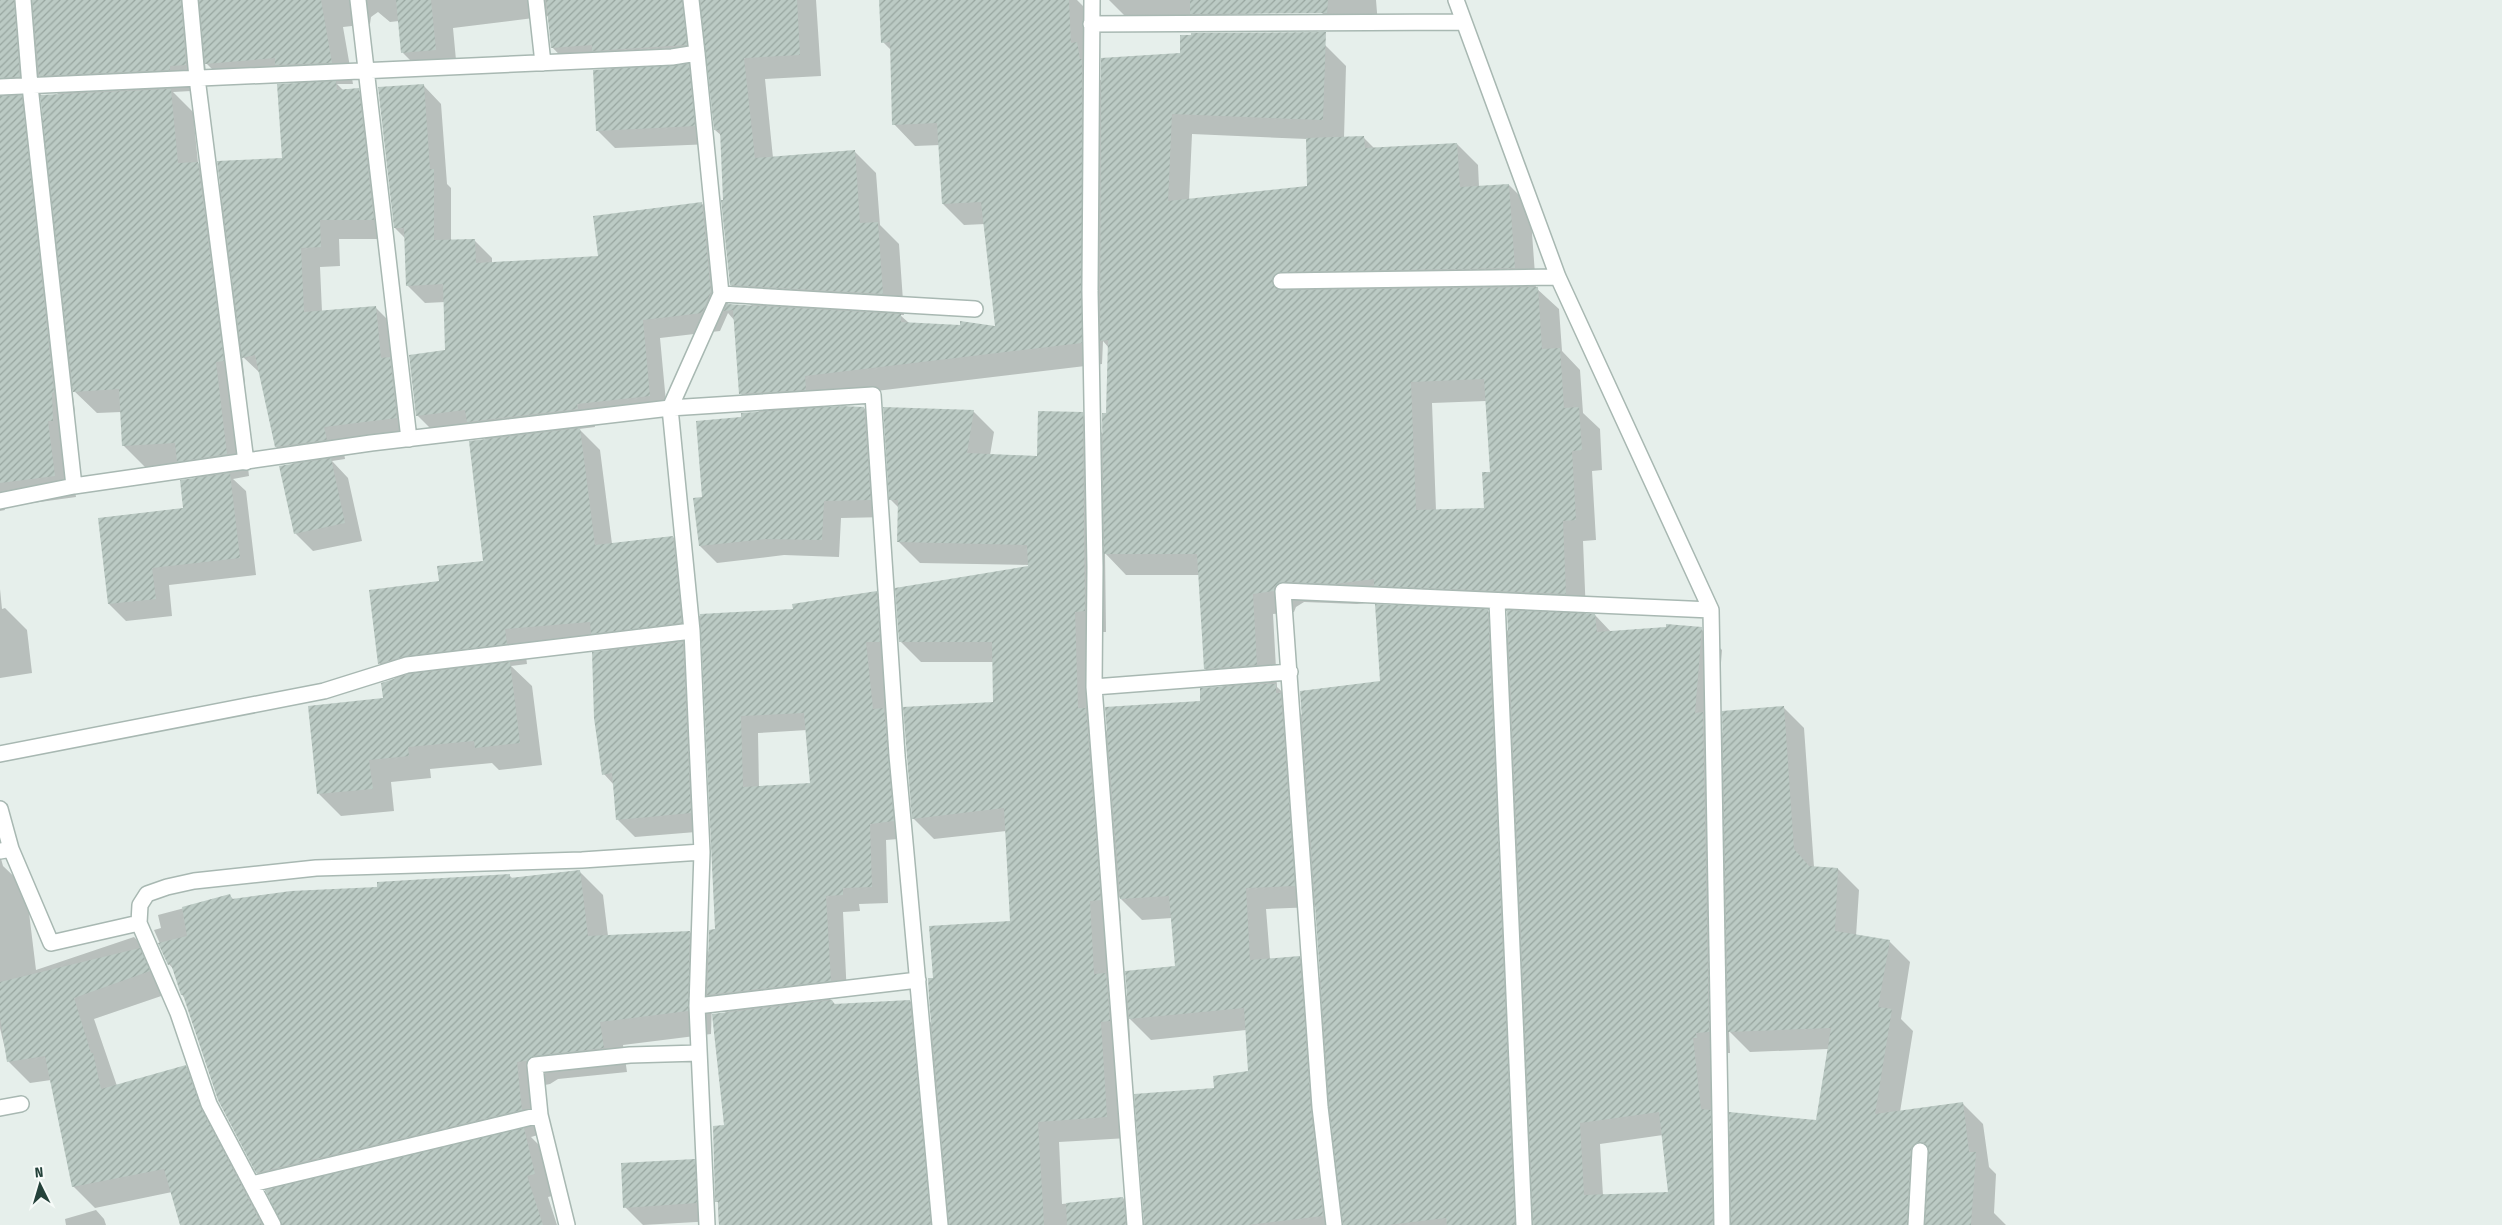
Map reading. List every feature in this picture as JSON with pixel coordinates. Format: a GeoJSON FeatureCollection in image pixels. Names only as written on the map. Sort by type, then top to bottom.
{"type":"FeatureCollection","features":[{"type":"Feature","properties":{"kind":"street"},"geometry":{"type":"LineString","coordinates":[[23,0],[30,86],[74,486]]}},
{"type":"Feature","properties":{"kind":"street"},"geometry":{"type":"LineString","coordinates":[[190,0],[197,78],[246,462]]}},
{"type":"Feature","properties":{"kind":"street"},"geometry":{"type":"LineString","coordinates":[[358,0],[409,439]]}},
{"type":"Feature","properties":{"kind":"street"},"geometry":{"type":"LineString","coordinates":[[536,0],[543,63]]}},
{"type":"Feature","properties":{"kind":"street"},"geometry":{"type":"LineString","coordinates":[[690,0],[721,294],[670,408],[692,631],[702,852],[697,1006],[707,1225]]}},
{"type":"Feature","properties":{"kind":"street"},"geometry":{"type":"LineString","coordinates":[[1092,0],[1090,291],[1095,567],[1094,686],[1135,1225]]}},
{"type":"Feature","properties":{"kind":"street"},"geometry":{"type":"LineString","coordinates":[[1456,0],[1558,277],[1711,610],[1722,1225]]}},
{"type":"Feature","properties":{"kind":"street"},"geometry":{"type":"LineString","coordinates":[[1091,24],[1464,22]]}},
{"type":"Feature","properties":{"kind":"street"},"geometry":{"type":"LineString","coordinates":[[0,88],[672,57],[697,53]]}},
{"type":"Feature","properties":{"kind":"street"},"geometry":{"type":"LineString","coordinates":[[1281,281],[1558,277]]}},
{"type":"Feature","properties":{"kind":"street"},"geometry":{"type":"LineString","coordinates":[[721,294],[975,309]]}},
{"type":"Feature","properties":{"kind":"street"},"geometry":{"type":"LineString","coordinates":[[0,501],[74,486],[409,439],[670,408],[873,395],[897,755],[940,1225]]}},
{"type":"Feature","properties":{"kind":"street"},"geometry":{"type":"LineString","coordinates":[[1334,1225],[1320,1107],[1284,591],[1711,610]]}},
{"type":"Feature","properties":{"kind":"street"},"geometry":{"type":"LineString","coordinates":[[1497,601],[1524,1225]]}},
{"type":"Feature","properties":{"kind":"street"},"geometry":{"type":"LineString","coordinates":[[0,754],[324,691],[407,665],[692,631]]}},
{"type":"Feature","properties":{"kind":"street"},"geometry":{"type":"LineString","coordinates":[[1094,686],[1290,672]]}},
{"type":"Feature","properties":{"kind":"street"},"geometry":{"type":"LineString","coordinates":[[0,809],[5,850],[51,943],[139,923]]}},
{"type":"Feature","properties":{"kind":"street"},"geometry":{"type":"LineString","coordinates":[[273,1225],[209,1104],[178,1013],[139,923],[140,906],[148,894],[167,887],[194,881],[316,868],[582,860],[702,852]]}},
{"type":"Feature","properties":{"kind":"street"},"geometry":{"type":"LineString","coordinates":[[697,1006],[918,980]]}},
{"type":"Feature","properties":{"kind":"street"},"geometry":{"type":"LineString","coordinates":[[567,1225],[540,1115],[535,1065],[630,1055],[699,1053]]}},
{"type":"Feature","properties":{"kind":"street"},"geometry":{"type":"LineString","coordinates":[[0,1108],[22,1104]]}},
{"type":"Feature","properties":{"kind":"street"},"geometry":{"type":"LineString","coordinates":[[252,1184],[540,1115]]}},
{"type":"Feature","properties":{"kind":"street"},"geometry":{"type":"LineString","coordinates":[[1916,1225],[1920,1151]]}},
{"type":"Feature","properties":{"kind":"building"},"geometry":{"type":"Polygon","coordinates":[[[0,0],[14,0],[20,77],[0,78],[0,0]]]}},
{"type":"Feature","properties":{"kind":"building"},"geometry":{"type":"Polygon","coordinates":[[[32,0],[181,0],[186,65],[170,66],[170,70],[39,76],[32,0]]]}},
{"type":"Feature","properties":{"kind":"building"},"geometry":{"type":"Polygon","coordinates":[[[199,0],[321,0],[332,63],[275,65],[275,58],[205,64],[199,0]]]}},
{"type":"Feature","properties":{"kind":"building"},"geometry":{"type":"Polygon","coordinates":[[[396,0],[431,0],[436,50],[401,53],[396,0]]]}},
{"type":"Feature","properties":{"kind":"building"},"geometry":{"type":"Polygon","coordinates":[[[546,0],[682,0],[687,45],[592,51],[592,45],[551,48],[546,0]]]}},
{"type":"Feature","properties":{"kind":"building"},"geometry":{"type":"Polygon","coordinates":[[[700,0],[797,0],[800,55],[744,58],[755,158],[855,150],[860,223],[878,222],[883,294],[730,285],[721,200],[723,200],[720,130],[714,130],[700,0]]]}},
{"type":"Feature","properties":{"kind":"building"},"geometry":{"type":"Polygon","coordinates":[[[879,0],[1069,0],[1071,43],[1077,42],[1080,59],[1082,59],[1082,343],[805,376],[806,390],[739,394],[733,310],[724,311],[727,304],[901,314],[901,322],[960,325],[960,321],[995,326],[981,202],[942,204],[937,123],[892,125],[890,42],[881,43],[879,0]]]}},
{"type":"Feature","properties":{"kind":"building"},"geometry":{"type":"Polygon","coordinates":[[[1190,0],[1328,0],[1327,13],[1190,14],[1190,0]]]}},
{"type":"Feature","properties":{"kind":"building"},"geometry":{"type":"Polygon","coordinates":[[[1326,32],[1323,120],[1172,114],[1168,201],[1307,186],[1306,138],[1364,136],[1365,148],[1457,143],[1460,187],[1509,184],[1515,268],[1281,272],[1273,276],[1272,282],[1276,289],[1281,290],[1538,287],[1542,349],[1560,348],[1564,408],[1579,407],[1582,450],[1572,451],[1576,520],[1563,521],[1566,594],[1374,586],[1374,579],[1335,584],[1283,582],[1275,586],[1274,591],[1253,594],[1257,665],[1204,669],[1197,554],[1104,554],[1102,413],[1106,413],[1108,340],[1100,341],[1101,58],[1180,53],[1180,35],[1191,35],[1191,33],[1326,32]],[[1484,379],[1411,382],[1416,510],[1484,508],[1482,472],[1490,472],[1484,379]]]}},
{"type":"Feature","properties":{"kind":"building"},"geometry":{"type":"Polygon","coordinates":[[[689,64],[695,126],[596,131],[593,70],[689,64]]]}},
{"type":"Feature","properties":{"kind":"building"},"geometry":{"type":"Polygon","coordinates":[[[336,81],[337,90],[359,88],[374,220],[320,220],[321,247],[301,248],[304,312],[376,306],[381,358],[390,357],[397,418],[324,427],[327,440],[275,447],[255,355],[242,358],[217,161],[282,158],[277,84],[336,81]]]}},
{"type":"Feature","properties":{"kind":"building"},"geometry":{"type":"Polygon","coordinates":[[[424,84],[430,169],[434,169],[434,240],[475,239],[476,263],[598,256],[593,216],[702,202],[711,292],[702,313],[643,320],[650,396],[577,404],[578,409],[467,422],[465,410],[416,416],[409,355],[445,350],[443,284],[406,286],[404,228],[394,228],[378,87],[424,84]]]}},
{"type":"Feature","properties":{"kind":"building"},"geometry":{"type":"Polygon","coordinates":[[[171,89],[178,163],[198,162],[224,361],[216,362],[227,454],[177,462],[175,443],[122,446],[119,389],[73,392],[40,95],[171,89]]]}},
{"type":"Feature","properties":{"kind":"building"},"geometry":{"type":"Polygon","coordinates":[[[22,95],[54,392],[52,393],[53,421],[48,421],[55,476],[0,483],[0,96],[22,95]]]}},
{"type":"Feature","properties":{"kind":"building"},"geometry":{"type":"Polygon","coordinates":[[[842,406],[864,407],[871,500],[824,501],[822,540],[766,539],[699,546],[693,498],[702,497],[696,421],[741,417],[741,413],[842,406]]]}},
{"type":"Feature","properties":{"kind":"building"},"geometry":{"type":"Polygon","coordinates":[[[883,407],[974,410],[967,453],[1037,456],[1038,411],[1083,412],[1085,611],[1075,612],[1078,708],[1086,708],[1101,900],[1090,901],[1094,974],[1106,973],[1110,1021],[1101,1022],[1107,1117],[1038,1122],[1044,1225],[949,1225],[929,999],[928,978],[933,978],[929,926],[1010,921],[1004,808],[912,819],[903,707],[993,702],[992,642],[899,642],[895,588],[1028,566],[1027,545],[897,542],[898,500],[889,500],[883,407]]]}},
{"type":"Feature","properties":{"kind":"building"},"geometry":{"type":"Polygon","coordinates":[[[580,428],[595,545],[673,536],[682,623],[591,634],[590,622],[505,629],[507,644],[406,656],[378,664],[369,590],[439,581],[437,566],[483,561],[469,441],[580,428]]]}},
{"type":"Feature","properties":{"kind":"building"},"geometry":{"type":"Polygon","coordinates":[[[331,458],[345,523],[294,534],[279,466],[331,458]]]}},
{"type":"Feature","properties":{"kind":"building"},"geometry":{"type":"Polygon","coordinates":[[[230,473],[240,558],[152,568],[156,599],[108,604],[98,518],[183,508],[180,480],[230,473]]]}},
{"type":"Feature","properties":{"kind":"building"},"geometry":{"type":"Polygon","coordinates":[[[877,591],[880,642],[866,642],[873,709],[884,708],[894,821],[870,824],[872,887],[843,888],[843,895],[826,896],[831,981],[707,995],[709,930],[715,929],[700,614],[793,609],[792,604],[877,591]],[[804,713],[741,716],[743,787],[810,783],[804,713]]]}},
{"type":"Feature","properties":{"kind":"building"},"geometry":{"type":"Polygon","coordinates":[[[1375,604],[1488,609],[1515,1225],[1447,1225],[1446,1218],[1388,1225],[1343,1225],[1329,1106],[1300,691],[1380,681],[1375,604]]]}},
{"type":"Feature","properties":{"kind":"building"},"geometry":{"type":"Polygon","coordinates":[[[1507,610],[1595,614],[1597,632],[1666,627],[1666,624],[1702,627],[1695,713],[1703,712],[1709,1032],[1696,1033],[1697,1038],[1693,1038],[1701,1109],[1711,1110],[1713,1225],[1533,1225],[1507,610]],[[1659,1112],[1580,1123],[1584,1195],[1668,1192],[1659,1112]]]}},
{"type":"Feature","properties":{"kind":"building"},"geometry":{"type":"Polygon","coordinates":[[[683,642],[691,813],[616,820],[612,773],[602,775],[594,718],[592,652],[683,642]]]}},
{"type":"Feature","properties":{"kind":"building"},"geometry":{"type":"Polygon","coordinates":[[[510,662],[520,743],[475,748],[474,741],[408,747],[409,756],[369,760],[373,789],[317,794],[308,706],[383,698],[381,683],[409,674],[510,662]]]}},
{"type":"Feature","properties":{"kind":"building"},"geometry":{"type":"Polygon","coordinates":[[[1276,684],[1276,693],[1281,693],[1295,886],[1246,888],[1250,960],[1300,956],[1311,1108],[1323,1216],[1248,1225],[1144,1225],[1134,1094],[1214,1088],[1213,1076],[1248,1071],[1244,1008],[1129,1019],[1125,971],[1175,966],[1169,896],[1120,899],[1105,707],[1200,701],[1200,688],[1276,684]]]}},
{"type":"Feature","properties":{"kind":"building"},"geometry":{"type":"Polygon","coordinates":[[[1784,706],[1794,849],[1809,866],[1838,868],[1835,931],[1890,940],[1878,1007],[1892,1009],[1875,1114],[1963,1102],[1969,1152],[1976,1152],[1971,1225],[1925,1225],[1929,1152],[1925,1143],[1920,1142],[1912,1146],[1911,1150],[1907,1225],[1731,1225],[1729,1112],[1816,1120],[1831,1028],[1728,1032],[1722,711],[1784,706]]]}},
{"type":"Feature","properties":{"kind":"building"},"geometry":{"type":"Polygon","coordinates":[[[580,870],[588,936],[690,931],[688,1011],[600,1022],[604,1048],[534,1056],[526,1061],[517,1062],[522,1110],[256,1173],[218,1100],[183,995],[181,995],[171,964],[168,965],[158,943],[187,936],[182,907],[230,894],[232,899],[291,891],[377,887],[377,882],[510,874],[510,878],[580,870]]]}},
{"type":"Feature","properties":{"kind":"building"},"geometry":{"type":"Polygon","coordinates":[[[140,948],[150,971],[74,998],[91,1053],[93,1053],[101,1089],[186,1065],[201,1108],[262,1225],[180,1225],[164,1169],[72,1187],[45,1056],[7,1062],[0,1017],[0,982],[140,948]]]}},
{"type":"Feature","properties":{"kind":"building"},"geometry":{"type":"Polygon","coordinates":[[[832,1000],[834,1004],[910,1000],[931,1225],[719,1225],[718,1202],[715,1202],[713,1126],[724,1125],[712,1014],[832,1000]]]}},
{"type":"Feature","properties":{"kind":"building"},"geometry":{"type":"Polygon","coordinates":[[[524,1128],[535,1174],[527,1176],[543,1225],[282,1225],[265,1190],[524,1128]]]}},
{"type":"Feature","properties":{"kind":"building"},"geometry":{"type":"Polygon","coordinates":[[[695,1159],[697,1203],[623,1208],[621,1163],[695,1159]]]}},
{"type":"Feature","properties":{"kind":"building"},"geometry":{"type":"Polygon","coordinates":[[[1123,1197],[1126,1225],[1067,1225],[1066,1203],[1123,1197]]]}}]}
